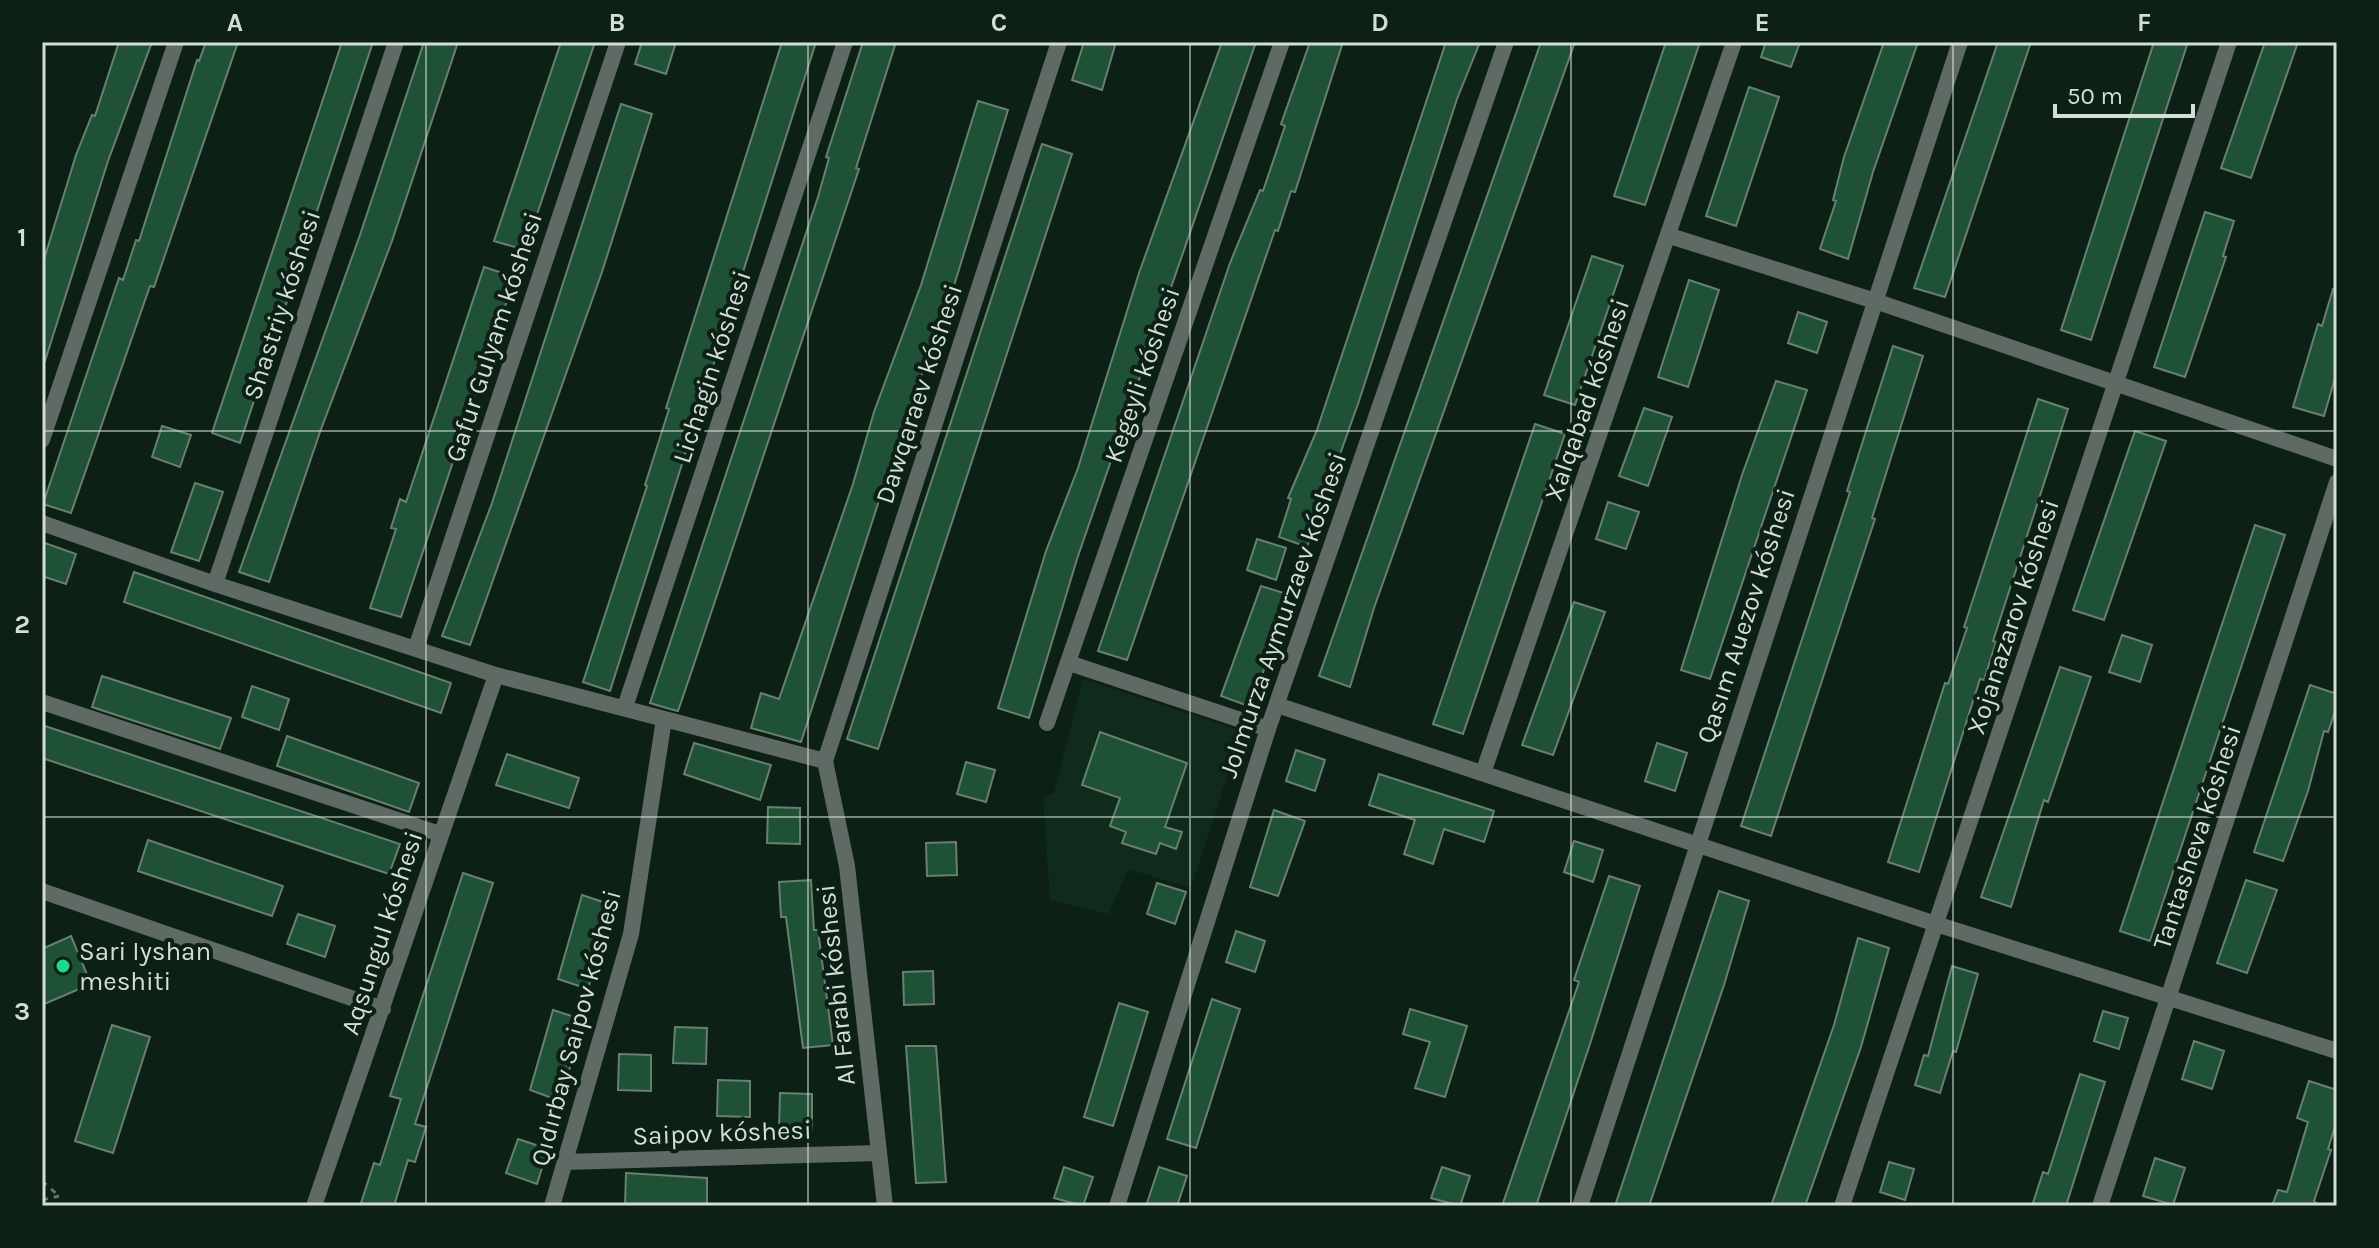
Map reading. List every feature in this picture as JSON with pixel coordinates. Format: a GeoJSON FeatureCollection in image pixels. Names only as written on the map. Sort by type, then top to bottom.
{"type":"FeatureCollection","features":[{"type":"Feature","properties":{"kind":"street"},"geometry":{"type":"LineString","coordinates":[[42,440],[176,42]]}},
{"type":"Feature","properties":{"kind":"street","name":"Shastriy kóshesi"},"geometry":{"type":"LineString","coordinates":[[215,584],[396,42]]}},
{"type":"Feature","properties":{"kind":"street","name":"Gafur Gulyam kóshesi"},"geometry":{"type":"LineString","coordinates":[[416,648],[618,42]]}},
{"type":"Feature","properties":{"kind":"street","name":"Lichagin kóshesi"},"geometry":{"type":"LineString","coordinates":[[625,707],[845,42]]}},
{"type":"Feature","properties":{"kind":"street","name":"Dawqaraev kóshesi"},"geometry":{"type":"LineString","coordinates":[[825,761],[1059,42]]}},
{"type":"Feature","properties":{"kind":"street","name":"Kegeyli kóshesi"},"geometry":{"type":"LineString","coordinates":[[1047,723],[1282,42]]}},
{"type":"Feature","properties":{"kind":"street","name":"Jolmurza Aymurzaev kóshesi"},"geometry":{"type":"LineString","coordinates":[[1117,1206],[1268,729],[1506,42]]}},
{"type":"Feature","properties":{"kind":"street","name":"Xalqabad kóshesi"},"geometry":{"type":"LineString","coordinates":[[1483,773],[1670,236],[1734,42]]}},
{"type":"Feature","properties":{"kind":"street","name":"Qasım Auezov kóshesi"},"geometry":{"type":"LineString","coordinates":[[1580,1206],[1960,42]]}},
{"type":"Feature","properties":{"kind":"street","name":"Xojanazarov kóshesi"},"geometry":{"type":"LineString","coordinates":[[1842,1206],[2229,42]]}},
{"type":"Feature","properties":{"kind":"street"},"geometry":{"type":"LineString","coordinates":[[1670,236],[1875,301],[2337,459]]}},
{"type":"Feature","properties":{"kind":"street","name":"Tantasheva kóshesi"},"geometry":{"type":"LineString","coordinates":[[2100,1206],[2337,482]]}},
{"type":"Feature","properties":{"kind":"street"},"geometry":{"type":"LineString","coordinates":[[42,523],[215,584],[496,675],[825,761]]}},
{"type":"Feature","properties":{"kind":"street"},"geometry":{"type":"LineString","coordinates":[[1069,663],[1268,729]]}},
{"type":"Feature","properties":{"kind":"street","name":"Aqsungul kóshesi"},"geometry":{"type":"LineString","coordinates":[[314,1206],[496,675]]}},
{"type":"Feature","properties":{"kind":"street"},"geometry":{"type":"LineString","coordinates":[[42,702],[440,834]]}},
{"type":"Feature","properties":{"kind":"street"},"geometry":{"type":"LineString","coordinates":[[1277,705],[1936,924],[2337,1051]]}},
{"type":"Feature","properties":{"kind":"street","name":"Qıdırbay Saipov kóshesi"},"geometry":{"type":"LineString","coordinates":[[552,1206],[631,934],[664,719]]}},
{"type":"Feature","properties":{"kind":"street","name":"Al Farabi kóshesi"},"geometry":{"type":"LineString","coordinates":[[825,761],[847,866],[885,1206]]}},
{"type":"Feature","properties":{"kind":"street"},"geometry":{"type":"LineString","coordinates":[[42,891],[383,1009]]}},
{"type":"Feature","properties":{"kind":"street","name":"Saipov kóshesi"},"geometry":{"type":"LineString","coordinates":[[565,1162],[879,1153]]}},
{"type":"Feature","properties":{"kind":"path"},"geometry":{"type":"LineString","coordinates":[[42,1181],[59,1196],[42,1200]]}},
{"type":"Feature","properties":{"kind":"shaded area"},"geometry":{"type":"Polygon","coordinates":[[[1083,679],[1242,731],[1191,888],[1128,869],[1109,914],[1050,900],[1043,796],[1054,793],[1083,679]]]}},
{"type":"Feature","properties":{"kind":"building"},"geometry":{"type":"Polygon","coordinates":[[[119,42],[152,42],[108,161],[45,361],[42,361],[42,266],[76,155],[92,115],[95,116],[119,42]]]}},
{"type":"Feature","properties":{"kind":"building"},"geometry":{"type":"Polygon","coordinates":[[[206,42],[238,42],[154,287],[150,286],[71,513],[43,504],[119,278],[123,280],[136,240],[139,241],[197,60],[206,42]]]}},
{"type":"Feature","properties":{"kind":"building"},"geometry":{"type":"Polygon","coordinates":[[[342,42],[373,42],[240,443],[212,433],[342,42]]]}},
{"type":"Feature","properties":{"kind":"building"},"geometry":{"type":"Polygon","coordinates":[[[424,42],[458,42],[392,241],[320,432],[269,582],[239,572],[360,235],[424,42]]]}},
{"type":"Feature","properties":{"kind":"building"},"geometry":{"type":"Polygon","coordinates":[[[561,42],[595,42],[525,250],[494,241],[561,42]]]}},
{"type":"Feature","properties":{"kind":"building"},"geometry":{"type":"Polygon","coordinates":[[[642,42],[676,42],[666,74],[635,64],[642,42]]]}},
{"type":"Feature","properties":{"kind":"building"},"geometry":{"type":"Polygon","coordinates":[[[782,42],[816,42],[610,691],[583,682],[647,486],[669,409],[666,408],[782,42]]]}},
{"type":"Feature","properties":{"kind":"building"},"geometry":{"type":"Polygon","coordinates":[[[863,42],[896,42],[856,168],[859,169],[678,711],[650,703],[818,197],[829,158],[826,157],[863,42]]]}},
{"type":"Feature","properties":{"kind":"building"},"geometry":{"type":"Polygon","coordinates":[[[1084,42],[1116,42],[1102,90],[1072,80],[1084,42]]]}},
{"type":"Feature","properties":{"kind":"building"},"geometry":{"type":"Polygon","coordinates":[[[1222,42],[1256,42],[1077,559],[1029,718],[998,708],[1046,551],[1078,468],[1139,273],[1222,42]]]}},
{"type":"Feature","properties":{"kind":"building"},"geometry":{"type":"Polygon","coordinates":[[[1310,42],[1343,42],[1295,192],[1291,191],[1278,231],[1275,230],[1127,660],[1098,651],[1230,263],[1260,190],[1263,191],[1285,126],[1281,124],[1310,42]]]}},
{"type":"Feature","properties":{"kind":"building"},"geometry":{"type":"Polygon","coordinates":[[[1446,42],[1480,42],[1457,99],[1359,401],[1307,547],[1279,537],[1291,499],[1288,498],[1317,430],[1446,42]]]}},
{"type":"Feature","properties":{"kind":"building"},"geometry":{"type":"Polygon","coordinates":[[[1541,42],[1575,42],[1374,608],[1350,687],[1319,676],[1541,42]]]}},
{"type":"Feature","properties":{"kind":"building"},"geometry":{"type":"Polygon","coordinates":[[[1666,42],[1700,42],[1645,205],[1614,196],[1666,42]]]}},
{"type":"Feature","properties":{"kind":"building"},"geometry":{"type":"Polygon","coordinates":[[[1766,42],[1800,42],[1791,67],[1761,57],[1766,42]]]}},
{"type":"Feature","properties":{"kind":"building"},"geometry":{"type":"Polygon","coordinates":[[[1884,42],[1918,42],[1873,172],[1848,259],[1820,249],[1836,201],[1833,200],[1844,157],[1884,42]]]}},
{"type":"Feature","properties":{"kind":"building"},"geometry":{"type":"Polygon","coordinates":[[[1998,42],[2031,42],[1945,297],[1914,288],[1998,42]]]}},
{"type":"Feature","properties":{"kind":"building"},"geometry":{"type":"Polygon","coordinates":[[[2154,42],[2188,42],[2091,340],[2061,330],[2154,42]]]}},
{"type":"Feature","properties":{"kind":"building"},"geometry":{"type":"Polygon","coordinates":[[[2265,42],[2298,42],[2251,178],[2221,168],[2265,42]]]}},
{"type":"Feature","properties":{"kind":"building"},"geometry":{"type":"Polygon","coordinates":[[[1749,87],[1779,97],[1736,226],[1706,216],[1749,87]]]}},
{"type":"Feature","properties":{"kind":"building"},"geometry":{"type":"Polygon","coordinates":[[[978,101],[1008,110],[949,302],[907,414],[801,742],[751,728],[761,693],[779,699],[853,484],[874,412],[921,285],[978,101]]]}},
{"type":"Feature","properties":{"kind":"building"},"geometry":{"type":"Polygon","coordinates":[[[621,104],[652,114],[602,272],[470,645],[442,636],[492,503],[621,104]]]}},
{"type":"Feature","properties":{"kind":"building"},"geometry":{"type":"Polygon","coordinates":[[[1042,144],[1072,154],[878,749],[847,739],[1042,144]]]}},
{"type":"Feature","properties":{"kind":"building"},"geometry":{"type":"Polygon","coordinates":[[[2205,212],[2234,221],[2223,256],[2226,257],[2185,377],[2154,367],[2205,212]]]}},
{"type":"Feature","properties":{"kind":"building"},"geometry":{"type":"Polygon","coordinates":[[[1592,256],[1623,266],[1575,405],[1544,395],[1592,256]]]}},
{"type":"Feature","properties":{"kind":"building"},"geometry":{"type":"Polygon","coordinates":[[[484,267],[515,277],[401,617],[370,608],[396,529],[391,528],[400,499],[406,502],[484,267]]]}},
{"type":"Feature","properties":{"kind":"building"},"geometry":{"type":"Polygon","coordinates":[[[1689,280],[1719,290],[1688,387],[1658,377],[1689,280]]]}},
{"type":"Feature","properties":{"kind":"building"},"geometry":{"type":"Polygon","coordinates":[[[2333,289],[2337,289],[2337,371],[2324,416],[2293,407],[2318,324],[2322,326],[2333,289]]]}},
{"type":"Feature","properties":{"kind":"building"},"geometry":{"type":"Polygon","coordinates":[[[1798,312],[1827,322],[1817,353],[1788,343],[1798,312]]]}},
{"type":"Feature","properties":{"kind":"building"},"geometry":{"type":"Polygon","coordinates":[[[1893,346],[1923,356],[1872,518],[1875,519],[1771,836],[1741,826],[1850,492],[1847,491],[1893,346]]]}},
{"type":"Feature","properties":{"kind":"building"},"geometry":{"type":"Polygon","coordinates":[[[1776,381],[1807,390],[1710,679],[1681,670],[1742,475],[1776,381]]]}},
{"type":"Feature","properties":{"kind":"building"},"geometry":{"type":"Polygon","coordinates":[[[2038,399],[2068,409],[1993,641],[1996,642],[1984,680],[1980,679],[1919,872],[1888,862],[1945,683],[1948,684],[1967,628],[1964,627],[2038,399]]]}},
{"type":"Feature","properties":{"kind":"building"},"geometry":{"type":"Polygon","coordinates":[[[1644,408],[1672,417],[1648,486],[1619,476],[1644,408]]]}},
{"type":"Feature","properties":{"kind":"building"},"geometry":{"type":"Polygon","coordinates":[[[1535,424],[1565,434],[1463,734],[1433,724],[1535,424]]]}},
{"type":"Feature","properties":{"kind":"building"},"geometry":{"type":"Polygon","coordinates":[[[162,426],[191,435],[180,467],[152,457],[162,426]]]}},
{"type":"Feature","properties":{"kind":"building"},"geometry":{"type":"Polygon","coordinates":[[[2135,431],[2166,441],[2104,620],[2073,610],[2135,431]]]}},
{"type":"Feature","properties":{"kind":"building"},"geometry":{"type":"Polygon","coordinates":[[[195,483],[223,492],[199,561],[171,552],[195,483]]]}},
{"type":"Feature","properties":{"kind":"building"},"geometry":{"type":"Polygon","coordinates":[[[1608,502],[1639,512],[1626,549],[1596,539],[1608,502]]]}},
{"type":"Feature","properties":{"kind":"building"},"geometry":{"type":"Polygon","coordinates":[[[2255,525],[2285,535],[2150,941],[2120,931],[2255,525]]]}},
{"type":"Feature","properties":{"kind":"building"},"geometry":{"type":"Polygon","coordinates":[[[1257,539],[1286,548],[1276,580],[1247,570],[1257,539]]]}},
{"type":"Feature","properties":{"kind":"building"},"geometry":{"type":"Polygon","coordinates":[[[42,542],[76,554],[66,584],[42,576],[42,542]]]}},
{"type":"Feature","properties":{"kind":"building"},"geometry":{"type":"Polygon","coordinates":[[[134,572],[451,683],[441,713],[124,602],[134,572]]]}},
{"type":"Feature","properties":{"kind":"building"},"geometry":{"type":"Polygon","coordinates":[[[1261,586],[1290,595],[1251,707],[1221,696],[1261,586]]]}},
{"type":"Feature","properties":{"kind":"building"},"geometry":{"type":"Polygon","coordinates":[[[1574,602],[1605,612],[1553,755],[1522,745],[1574,602]]]}},
{"type":"Feature","properties":{"kind":"building"},"geometry":{"type":"Polygon","coordinates":[[[2122,635],[2152,645],[2140,682],[2109,672],[2122,635]]]}},
{"type":"Feature","properties":{"kind":"building"},"geometry":{"type":"Polygon","coordinates":[[[2060,667],[2091,677],[2048,802],[2044,800],[2011,907],[1981,897],[2060,667]]]}},
{"type":"Feature","properties":{"kind":"building"},"geometry":{"type":"Polygon","coordinates":[[[102,676],[231,718],[220,749],[92,707],[102,676]]]}},
{"type":"Feature","properties":{"kind":"building"},"geometry":{"type":"Polygon","coordinates":[[[2310,685],[2337,694],[2337,706],[2328,732],[2324,731],[2308,791],[2283,861],[2254,852],[2310,685]]]}},
{"type":"Feature","properties":{"kind":"building"},"geometry":{"type":"Polygon","coordinates":[[[252,686],[289,699],[279,730],[242,717],[252,686]]]}},
{"type":"Feature","properties":{"kind":"building"},"geometry":{"type":"Polygon","coordinates":[[[42,725],[400,844],[389,874],[42,758],[42,725]]]}},
{"type":"Feature","properties":{"kind":"building"},"geometry":{"type":"Polygon","coordinates":[[[1100,732],[1187,763],[1165,827],[1182,832],[1176,849],[1160,843],[1156,854],[1122,843],[1126,832],[1110,826],[1120,798],[1082,785],[1100,732]]]}},
{"type":"Feature","properties":{"kind":"building"},"geometry":{"type":"Polygon","coordinates":[[[287,736],[419,783],[409,812],[277,766],[287,736]]]}},
{"type":"Feature","properties":{"kind":"building"},"geometry":{"type":"Polygon","coordinates":[[[694,743],[771,765],[760,800],[684,774],[694,743]]]}},
{"type":"Feature","properties":{"kind":"building"},"geometry":{"type":"Polygon","coordinates":[[[1657,743],[1687,753],[1675,791],[1645,781],[1657,743]]]}},
{"type":"Feature","properties":{"kind":"building"},"geometry":{"type":"Polygon","coordinates":[[[1296,750],[1325,760],[1315,791],[1286,781],[1296,750]]]}},
{"type":"Feature","properties":{"kind":"building"},"geometry":{"type":"Polygon","coordinates":[[[507,754],[579,778],[569,808],[496,785],[507,754]]]}},
{"type":"Feature","properties":{"kind":"building"},"geometry":{"type":"Polygon","coordinates":[[[966,762],[995,770],[986,802],[957,794],[966,762]]]}},
{"type":"Feature","properties":{"kind":"building"},"geometry":{"type":"Polygon","coordinates":[[[1379,774],[1494,811],[1484,842],[1444,829],[1433,864],[1404,854],[1415,820],[1369,805],[1379,774]]]}},
{"type":"Feature","properties":{"kind":"building"},"geometry":{"type":"Polygon","coordinates":[[[768,807],[800,808],[800,844],[767,843],[768,807]]]}},
{"type":"Feature","properties":{"kind":"building"},"geometry":{"type":"Polygon","coordinates":[[[1274,810],[1305,821],[1278,896],[1250,887],[1274,810]]]}},
{"type":"Feature","properties":{"kind":"building"},"geometry":{"type":"Polygon","coordinates":[[[148,840],[283,886],[272,916],[138,871],[148,840]]]}},
{"type":"Feature","properties":{"kind":"building"},"geometry":{"type":"Polygon","coordinates":[[[1574,841],[1603,850],[1593,882],[1564,872],[1574,841]]]}},
{"type":"Feature","properties":{"kind":"building"},"geometry":{"type":"Polygon","coordinates":[[[956,842],[957,875],[927,876],[926,843],[956,842]]]}},
{"type":"Feature","properties":{"kind":"building"},"geometry":{"type":"Polygon","coordinates":[[[463,873],[493,883],[415,1124],[426,1127],[415,1162],[408,1160],[394,1206],[360,1206],[374,1163],[380,1165],[401,1099],[390,1096],[463,873]]]}},
{"type":"Feature","properties":{"kind":"building"},"geometry":{"type":"Polygon","coordinates":[[[1609,876],[1640,886],[1590,1044],[1536,1206],[1502,1206],[1579,982],[1574,980],[1609,876]]]}},
{"type":"Feature","properties":{"kind":"building"},"geometry":{"type":"Polygon","coordinates":[[[811,880],[814,930],[818,930],[833,1045],[803,1048],[786,917],[781,917],[779,882],[811,880]]]}},
{"type":"Feature","properties":{"kind":"building"},"geometry":{"type":"Polygon","coordinates":[[[2246,880],[2277,890],[2247,973],[2217,963],[2246,880]]]}},
{"type":"Feature","properties":{"kind":"building"},"geometry":{"type":"Polygon","coordinates":[[[1157,883],[1186,892],[1175,924],[1147,914],[1157,883]]]}},
{"type":"Feature","properties":{"kind":"building"},"geometry":{"type":"Polygon","coordinates":[[[1719,891],[1749,901],[1724,985],[1649,1206],[1615,1206],[1719,891]]]}},
{"type":"Feature","properties":{"kind":"building"},"geometry":{"type":"Polygon","coordinates":[[[582,895],[612,905],[588,989],[558,979],[582,895]]]}},
{"type":"Feature","properties":{"kind":"building"},"geometry":{"type":"Polygon","coordinates":[[[298,914],[335,926],[325,957],[287,944],[298,914]]]}},
{"type":"Feature","properties":{"kind":"building"},"geometry":{"type":"Polygon","coordinates":[[[1236,931],[1265,941],[1255,972],[1226,962],[1236,931]]]}},
{"type":"Feature","properties":{"kind":"building","name":"Sari Iyshan meshiti"},"geometry":{"type":"Polygon","coordinates":[[[71,936],[91,984],[42,1005],[42,949],[71,936]]]}},
{"type":"Feature","properties":{"kind":"building"},"geometry":{"type":"Polygon","coordinates":[[[1858,938],[1889,948],[1861,1047],[1805,1206],[1771,1206],[1834,1025],[1858,938]]]}},
{"type":"Feature","properties":{"kind":"building"},"geometry":{"type":"Polygon","coordinates":[[[1952,966],[1978,974],[1956,1052],[1953,1051],[1940,1093],[1915,1085],[1924,1055],[1928,1056],[1952,966]]]}},
{"type":"Feature","properties":{"kind":"building"},"geometry":{"type":"Polygon","coordinates":[[[933,971],[934,1004],[904,1005],[903,972],[933,971]]]}},
{"type":"Feature","properties":{"kind":"building"},"geometry":{"type":"Polygon","coordinates":[[[1212,999],[1240,1009],[1196,1148],[1167,1139],[1212,999]]]}},
{"type":"Feature","properties":{"kind":"building"},"geometry":{"type":"Polygon","coordinates":[[[1119,1003],[1148,1012],[1113,1126],[1084,1117],[1119,1003]]]}},
{"type":"Feature","properties":{"kind":"building"},"geometry":{"type":"Polygon","coordinates":[[[1410,1009],[1467,1026],[1445,1097],[1415,1088],[1430,1042],[1403,1034],[1410,1009]]]}},
{"type":"Feature","properties":{"kind":"building"},"geometry":{"type":"Polygon","coordinates":[[[553,1010],[584,1020],[560,1101],[530,1090],[553,1010]]]}},
{"type":"Feature","properties":{"kind":"building"},"geometry":{"type":"Polygon","coordinates":[[[2103,1011],[2128,1018],[2119,1049],[2094,1041],[2103,1011]]]}},
{"type":"Feature","properties":{"kind":"building"},"geometry":{"type":"Polygon","coordinates":[[[112,1025],[150,1037],[113,1153],[75,1141],[112,1025]]]}},
{"type":"Feature","properties":{"kind":"building"},"geometry":{"type":"Polygon","coordinates":[[[675,1027],[707,1028],[706,1064],[673,1063],[675,1027]]]}},
{"type":"Feature","properties":{"kind":"building"},"geometry":{"type":"Polygon","coordinates":[[[2194,1041],[2224,1051],[2212,1089],[2182,1079],[2194,1041]]]}},
{"type":"Feature","properties":{"kind":"building"},"geometry":{"type":"Polygon","coordinates":[[[906,1046],[936,1046],[946,1182],[916,1183],[906,1046]]]}},
{"type":"Feature","properties":{"kind":"building"},"geometry":{"type":"Polygon","coordinates":[[[619,1054],[651,1055],[651,1091],[618,1090],[619,1054]]]}},
{"type":"Feature","properties":{"kind":"building"},"geometry":{"type":"Polygon","coordinates":[[[2080,1074],[2105,1082],[2066,1206],[2032,1206],[2043,1172],[2048,1174],[2080,1074]]]}},
{"type":"Feature","properties":{"kind":"building"},"geometry":{"type":"Polygon","coordinates":[[[718,1080],[750,1081],[750,1117],[717,1116],[718,1080]]]}},
{"type":"Feature","properties":{"kind":"building"},"geometry":{"type":"Polygon","coordinates":[[[2309,1081],[2337,1090],[2337,1120],[2328,1149],[2331,1150],[2314,1201],[2319,1206],[2272,1206],[2278,1190],[2287,1192],[2308,1122],[2297,1118],[2309,1081]]]}},
{"type":"Feature","properties":{"kind":"building"},"geometry":{"type":"Polygon","coordinates":[[[780,1093],[812,1094],[812,1130],[779,1129],[780,1093]]]}},
{"type":"Feature","properties":{"kind":"building"},"geometry":{"type":"Polygon","coordinates":[[[518,1139],[548,1149],[537,1184],[506,1173],[518,1139]]]}},
{"type":"Feature","properties":{"kind":"building"},"geometry":{"type":"Polygon","coordinates":[[[2155,1158],[2185,1168],[2173,1205],[2143,1196],[2155,1158]]]}},
{"type":"Feature","properties":{"kind":"building"},"geometry":{"type":"Polygon","coordinates":[[[1889,1162],[1914,1169],[1905,1200],[1880,1192],[1889,1162]]]}},
{"type":"Feature","properties":{"kind":"building"},"geometry":{"type":"Polygon","coordinates":[[[1064,1167],[1093,1177],[1083,1206],[1054,1198],[1064,1167]]]}},
{"type":"Feature","properties":{"kind":"building"},"geometry":{"type":"Polygon","coordinates":[[[1159,1167],[1187,1176],[1177,1206],[1146,1206],[1159,1167]]]}},
{"type":"Feature","properties":{"kind":"building"},"geometry":{"type":"Polygon","coordinates":[[[1442,1167],[1470,1176],[1460,1206],[1431,1198],[1442,1167]]]}},
{"type":"Feature","properties":{"kind":"building"},"geometry":{"type":"Polygon","coordinates":[[[626,1173],[707,1178],[707,1206],[625,1206],[626,1173]]]}},
{"type":"Feature","properties":{"kind":"place","name":"Sari Iyshan meshiti"},"geometry":{"type":"Point","coordinates":[63,966]}}]}
